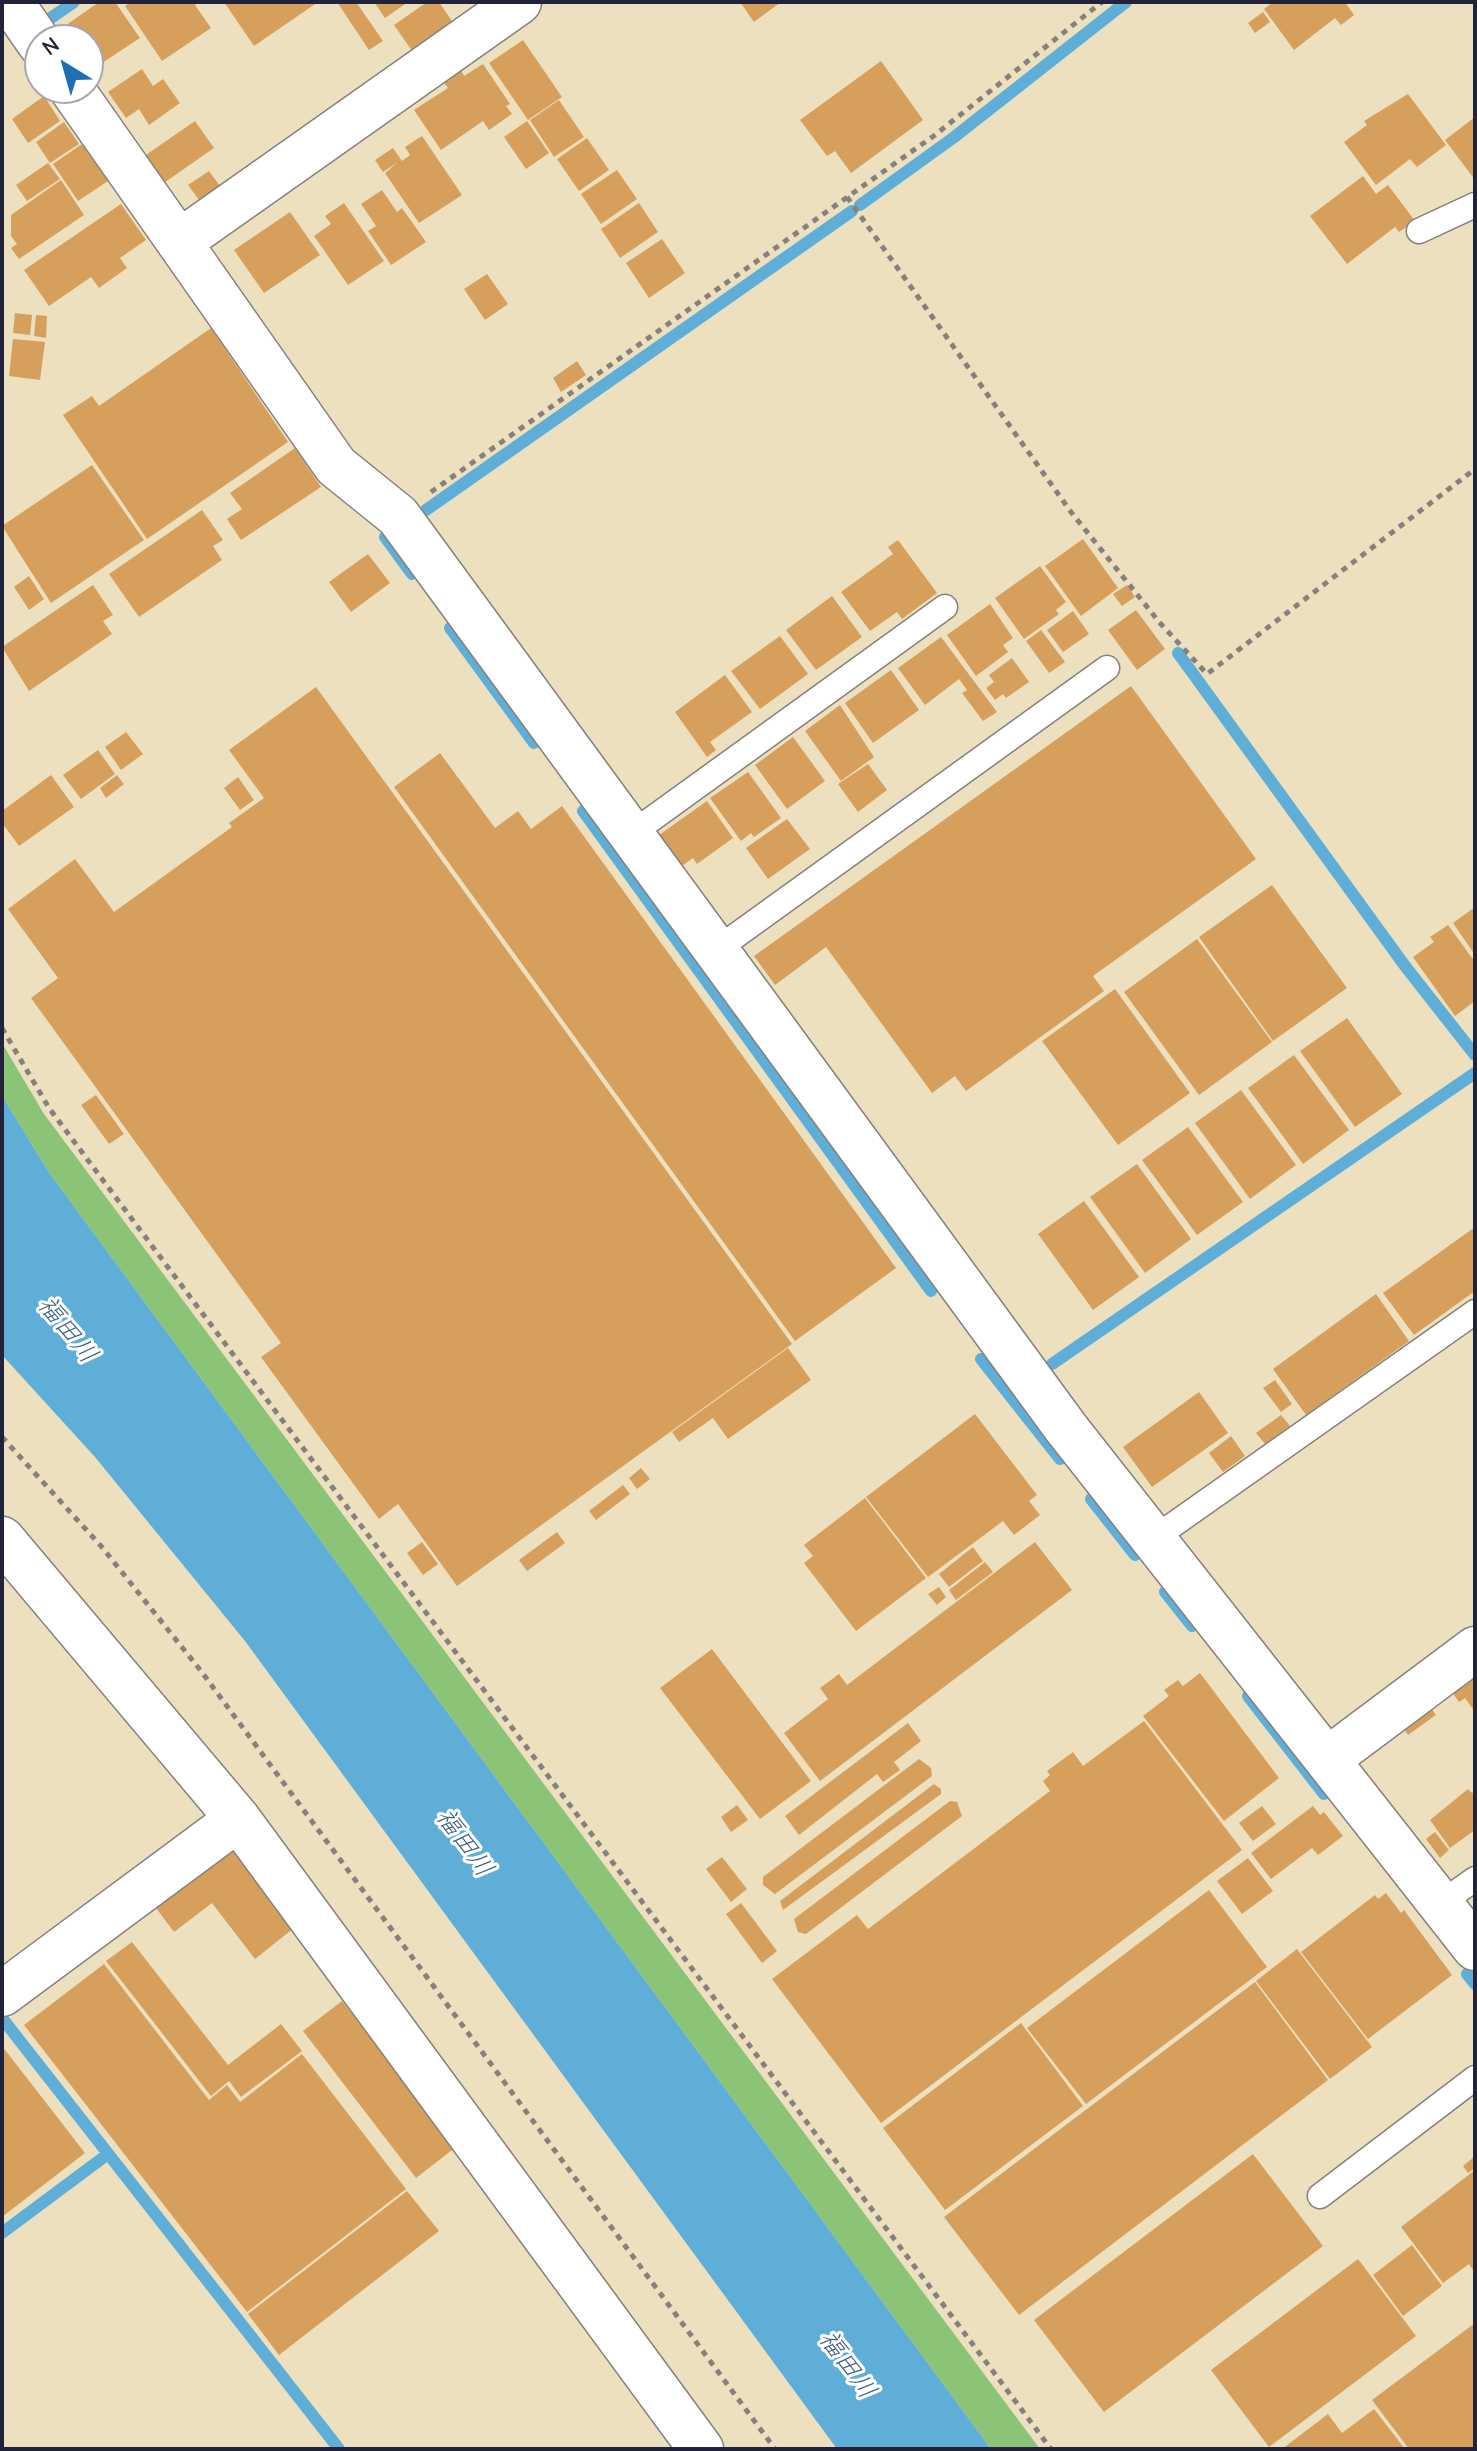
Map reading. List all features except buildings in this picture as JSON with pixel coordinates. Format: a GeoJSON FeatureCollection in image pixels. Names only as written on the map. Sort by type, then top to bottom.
{"type":"FeatureCollection","features":[{"type":"Feature","properties":{"kind":"street"},"geometry":{"type":"LineString","coordinates":[[11,2],[26,24]]}},
{"type":"Feature","properties":{"kind":"street"},"geometry":{"type":"LineString","coordinates":[[179,242],[519,2]]}},
{"type":"Feature","properties":{"kind":"street"},"geometry":{"type":"LineString","coordinates":[[82,104],[336,466],[398,516],[1066,1428],[1328,1759],[1458,1891],[1475,1948]]}},
{"type":"Feature","properties":{"kind":"street"},"geometry":{"type":"LineString","coordinates":[[2,1539],[238,1819],[701,2449]]}},
{"type":"Feature","properties":{"kind":"street"},"geometry":{"type":"LineString","coordinates":[[1328,1759],[1475,1649]]}},
{"type":"Feature","properties":{"kind":"street"},"geometry":{"type":"LineString","coordinates":[[2,1994],[238,1819]]}},
{"type":"Feature","properties":{"kind":"lane"},"geometry":{"type":"LineString","coordinates":[[1419,231],[1475,205]]}},
{"type":"Feature","properties":{"kind":"lane"},"geometry":{"type":"LineString","coordinates":[[631,834],[945,607]]}},
{"type":"Feature","properties":{"kind":"lane"},"geometry":{"type":"LineString","coordinates":[[716,950],[1107,668]]}},
{"type":"Feature","properties":{"kind":"lane"},"geometry":{"type":"LineString","coordinates":[[1153,1539],[1475,1312]]}},
{"type":"Feature","properties":{"kind":"lane"},"geometry":{"type":"LineString","coordinates":[[1320,2196],[1475,2078]]}},
{"type":"Feature","properties":{"kind":"path"},"geometry":{"type":"LineString","coordinates":[[398,516],[935,135],[1102,2]]}},
{"type":"Feature","properties":{"kind":"path"},"geometry":{"type":"LineString","coordinates":[[847,197],[1071,512],[1160,623],[1207,674],[1475,469]]}},
{"type":"Feature","properties":{"kind":"path"},"geometry":{"type":"LineString","coordinates":[[2,1028],[49,1108],[1051,2449]]}},
{"type":"Feature","properties":{"kind":"path"},"geometry":{"type":"LineString","coordinates":[[2,1437],[101,1546],[201,1671],[775,2449]]}},
{"type":"Feature","properties":{"kind":"green space"},"geometry":{"type":"Polygon","coordinates":[[[2,1043],[44,1114],[1040,2449],[991,2449],[50,1174],[2,1096],[2,1043]]]}},
{"type":"Feature","properties":{"kind":"water","name":"福田川"},"geometry":{"type":"Polygon","coordinates":[[[2,1096],[50,1174],[991,2449],[837,2449],[245,1641],[95,1457],[2,1355],[2,1096]]]}},
{"type":"Feature","properties":{"kind":"waterway"},"geometry":{"type":"LineString","coordinates":[[42,24],[74,2]]}},
{"type":"Feature","properties":{"kind":"waterway"},"geometry":{"type":"LineString","coordinates":[[860,205],[953,138],[1126,2]]}},
{"type":"Feature","properties":{"kind":"waterway"},"geometry":{"type":"LineString","coordinates":[[426,510],[852,211]]}},
{"type":"Feature","properties":{"kind":"waterway"},"geometry":{"type":"LineString","coordinates":[[385,537],[412,574]]}},
{"type":"Feature","properties":{"kind":"waterway"},"geometry":{"type":"LineString","coordinates":[[450,628],[534,743]]}},
{"type":"Feature","properties":{"kind":"waterway"},"geometry":{"type":"LineString","coordinates":[[1178,653],[1405,966],[1475,1055]]}},
{"type":"Feature","properties":{"kind":"waterway"},"geometry":{"type":"LineString","coordinates":[[583,811],[931,1291]]}},
{"type":"Feature","properties":{"kind":"waterway"},"geometry":{"type":"LineString","coordinates":[[1052,1364],[1475,1073]]}},
{"type":"Feature","properties":{"kind":"waterway"},"geometry":{"type":"LineString","coordinates":[[981,1359],[1060,1459]]}},
{"type":"Feature","properties":{"kind":"waterway"},"geometry":{"type":"LineString","coordinates":[[1091,1499],[1135,1555]]}},
{"type":"Feature","properties":{"kind":"waterway"},"geometry":{"type":"LineString","coordinates":[[1165,1592],[1192,1626]]}},
{"type":"Feature","properties":{"kind":"waterway"},"geometry":{"type":"LineString","coordinates":[[1248,1696],[1324,1794]]}},
{"type":"Feature","properties":{"kind":"waterway"},"geometry":{"type":"LineString","coordinates":[[1467,1974],[1475,1984]]}},
{"type":"Feature","properties":{"kind":"waterway"},"geometry":{"type":"LineString","coordinates":[[2,2018],[339,2449]]}},
{"type":"Feature","properties":{"kind":"waterway"},"geometry":{"type":"LineString","coordinates":[[2,2233],[108,2154]]}}]}
